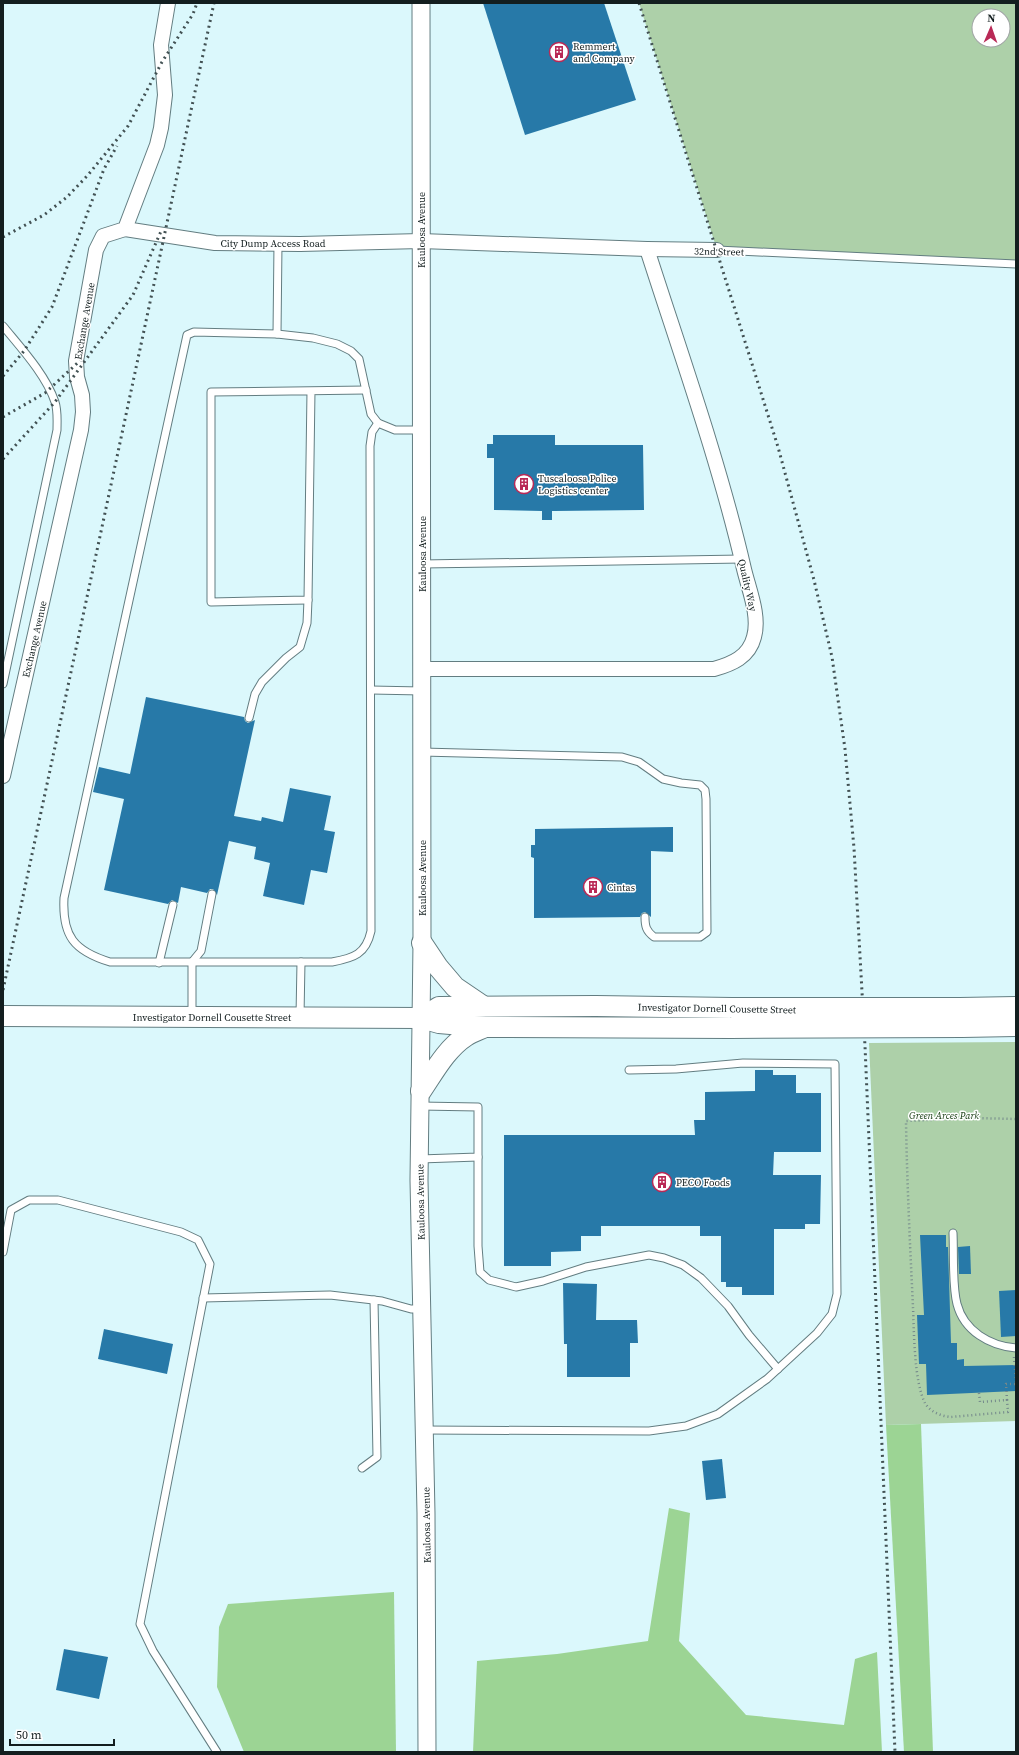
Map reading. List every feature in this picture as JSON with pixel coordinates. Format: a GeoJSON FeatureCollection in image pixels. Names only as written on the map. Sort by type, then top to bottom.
{"type":"FeatureCollection","features":[{"type":"Feature","properties":{"kind":"main road"},"geometry":{"type":"LineString","coordinates":[[422,943],[438,967],[455,987],[483,1006]]}},
{"type":"Feature","properties":{"kind":"main road","name":"Investigator Dornell Cousette Street"},"geometry":{"type":"LineString","coordinates":[[421,1018],[440,1007],[732,1008],[961,1018],[1016,1026]]}},
{"type":"Feature","properties":{"kind":"main road","name":"Investigator Dornell Cousette Street"},"geometry":{"type":"LineString","coordinates":[[3,1016],[421,1018],[439,1023],[485,1026],[730,1028],[961,1018],[1016,1007]]}},
{"type":"Feature","properties":{"kind":"main road"},"geometry":{"type":"LineString","coordinates":[[420,1098],[444,1057],[466,1036],[485,1026]]}},
{"type":"Feature","properties":{"kind":"street"},"geometry":{"type":"LineString","coordinates":[[125,229],[153,156],[161,128],[165,95],[161,45],[168,3]]}},
{"type":"Feature","properties":{"kind":"street","name":"Kauloosa Avenue"},"geometry":{"type":"LineString","coordinates":[[421,3],[423,669],[422,943],[419,1159],[424,1430],[427,1752]]}},
{"type":"Feature","properties":{"kind":"street","name":"City Dump Access Road"},"geometry":{"type":"LineString","coordinates":[[125,229],[215,243],[278,244],[421,241]]}},
{"type":"Feature","properties":{"kind":"street","name":"Exchange Avenue"},"geometry":{"type":"LineString","coordinates":[[3,776],[81,430],[83,412],[82,395],[77,377],[76,361],[96,250],[103,236],[125,229]]}},
{"type":"Feature","properties":{"kind":"street","name":"32nd Street"},"geometry":{"type":"LineString","coordinates":[[421,241],[647,250],[717,250]]}},
{"type":"Feature","properties":{"kind":"street","name":"Quality Way"},"geometry":{"type":"LineString","coordinates":[[423,669],[714,669],[731,664],[745,654],[754,638],[756,620],[742,559],[718,474],[647,250]]}},
{"type":"Feature","properties":{"kind":"lane"},"geometry":{"type":"LineString","coordinates":[[277,334],[278,244]]}},
{"type":"Feature","properties":{"kind":"lane","name":"32nd Street"},"geometry":{"type":"LineString","coordinates":[[717,250],[1016,264]]}},
{"type":"Feature","properties":{"kind":"lane"},"geometry":{"type":"LineString","coordinates":[[3,326],[24,351],[49,389],[57,411],[57,430],[3,684]]}},
{"type":"Feature","properties":{"kind":"lane"},"geometry":{"type":"LineString","coordinates":[[378,424],[372,432],[370,446],[371,931],[369,940],[362,952],[348,960],[332,962],[110,962],[90,956],[74,942],[66,927],[63,912],[64,898],[187,334],[194,332],[277,334],[313,338],[337,344],[351,351],[359,359],[371,414],[378,424],[395,430],[422,430]]}},
{"type":"Feature","properties":{"kind":"lane"},"geometry":{"type":"LineString","coordinates":[[308,600],[211,602],[210,392],[366,390]]}},
{"type":"Feature","properties":{"kind":"lane"},"geometry":{"type":"LineString","coordinates":[[249,718],[255,694],[262,682],[286,658],[300,647],[307,623],[311,391]]}},
{"type":"Feature","properties":{"kind":"lane"},"geometry":{"type":"LineString","coordinates":[[422,564],[742,559]]}},
{"type":"Feature","properties":{"kind":"lane"},"geometry":{"type":"LineString","coordinates":[[371,690],[422,691]]}},
{"type":"Feature","properties":{"kind":"lane"},"geometry":{"type":"LineString","coordinates":[[422,752],[622,757],[639,762],[663,779],[700,785],[705,790],[706,799],[707,932],[700,937],[654,937],[648,932],[645,925],[645,917]]}},
{"type":"Feature","properties":{"kind":"lane"},"geometry":{"type":"LineString","coordinates":[[192,1016],[192,962],[201,951],[212,894]]}},
{"type":"Feature","properties":{"kind":"lane"},"geometry":{"type":"LineString","coordinates":[[159,962],[172,905]]}},
{"type":"Feature","properties":{"kind":"lane"},"geometry":{"type":"LineString","coordinates":[[300,1017],[301,962]]}},
{"type":"Feature","properties":{"kind":"lane"},"geometry":{"type":"LineString","coordinates":[[424,1430],[649,1431],[686,1426],[718,1414],[767,1380],[817,1333],[832,1314],[837,1294],[835,1064],[743,1063],[676,1069],[629,1070]]}},
{"type":"Feature","properties":{"kind":"lane"},"geometry":{"type":"LineString","coordinates":[[420,1098],[478,1107],[478,1246],[480,1272],[489,1280],[516,1287],[543,1281],[586,1268],[642,1256],[649,1255],[664,1258],[683,1265],[701,1278],[728,1306],[749,1335],[778,1369]]}},
{"type":"Feature","properties":{"kind":"lane"},"geometry":{"type":"LineString","coordinates":[[419,1159],[478,1157]]}},
{"type":"Feature","properties":{"kind":"lane"},"geometry":{"type":"LineString","coordinates":[[3,1252],[11,1210],[29,1200],[58,1200],[181,1232],[198,1240],[210,1264],[140,1624],[153,1651],[218,1752]]}},
{"type":"Feature","properties":{"kind":"lane"},"geometry":{"type":"LineString","coordinates":[[953,1233],[957,1305],[964,1319],[971,1329],[982,1338],[1015,1348]]}},
{"type":"Feature","properties":{"kind":"lane"},"geometry":{"type":"LineString","coordinates":[[203,1298],[330,1295],[374,1300],[411,1309],[422,1309]]}},
{"type":"Feature","properties":{"kind":"lane"},"geometry":{"type":"LineString","coordinates":[[362,1468],[377,1457],[374,1300]]}},
{"type":"Feature","properties":{"kind":"path"},"geometry":{"type":"LineString","coordinates":[[1015,1348],[1013,1351],[1016,1383],[1006,1384],[1008,1412],[951,1417],[944,1416],[931,1410],[924,1400],[915,1350],[906,1121],[975,1118],[1016,1119]]}},
{"type":"Feature","properties":{"kind":"path"},"geometry":{"type":"LineString","coordinates":[[979,1393],[980,1402],[1007,1400]]}},
{"type":"Feature","properties":{"kind":"green space"},"geometry":{"type":"Polygon","coordinates":[[[639,3],[1016,3],[1016,263],[717,250],[639,3]]]}},
{"type":"Feature","properties":{"kind":"green space","name":"Green Arces Park"},"geometry":{"type":"Polygon","coordinates":[[[1016,1042],[1016,1421],[886,1425],[869,1043],[1016,1042]]]}},
{"type":"Feature","properties":{"kind":"green space"},"geometry":{"type":"Polygon","coordinates":[[[921,1424],[933,1752],[904,1752],[886,1425],[921,1424]]]}},
{"type":"Feature","properties":{"kind":"green space"},"geometry":{"type":"Polygon","coordinates":[[[669,1508],[690,1513],[679,1641],[746,1715],[844,1725],[855,1659],[877,1652],[882,1752],[473,1752],[477,1661],[557,1654],[648,1641],[669,1508]]]}},
{"type":"Feature","properties":{"kind":"green space"},"geometry":{"type":"Polygon","coordinates":[[[394,1592],[396,1752],[244,1752],[217,1687],[219,1627],[228,1604],[394,1592]]]}},
{"type":"Feature","properties":{"kind":"building","name":"Remmert and Company"},"geometry":{"type":"Polygon","coordinates":[[[483,3],[604,3],[636,100],[525,135],[483,3]]]}},
{"type":"Feature","properties":{"kind":"building"},"geometry":{"type":"Polygon","coordinates":[[[493,435],[555,435],[555,445],[643,445],[644,510],[552,511],[552,520],[542,520],[542,511],[494,510],[494,458],[487,458],[487,444],[493,444],[493,435]]]}},
{"type":"Feature","properties":{"kind":"building"},"geometry":{"type":"Polygon","coordinates":[[[146,697],[244,717],[245,721],[248,723],[255,720],[234,816],[261,821],[262,817],[283,822],[290,788],[331,796],[324,830],[335,832],[327,873],[311,870],[304,905],[263,896],[270,863],[254,859],[256,847],[229,841],[217,895],[213,889],[210,889],[207,893],[181,887],[178,903],[172,900],[168,904],[104,890],[124,799],[93,792],[99,767],[130,774],[146,697]]]}},
{"type":"Feature","properties":{"kind":"building","name":"Cintas"},"geometry":{"type":"Polygon","coordinates":[[[673,827],[673,852],[651,851],[651,917],[645,912],[642,913],[640,917],[534,918],[534,858],[531,857],[531,845],[535,845],[535,829],[673,827]]]}},
{"type":"Feature","properties":{"kind":"building","name":"PECO Foods"},"geometry":{"type":"Polygon","coordinates":[[[755,1070],[773,1070],[773,1075],[796,1075],[796,1093],[821,1093],[821,1152],[774,1152],[773,1175],[821,1175],[820,1224],[805,1224],[805,1229],[774,1229],[774,1295],[742,1295],[742,1287],[726,1287],[726,1282],[721,1282],[721,1236],[700,1236],[700,1226],[601,1226],[601,1236],[581,1236],[581,1251],[551,1252],[551,1266],[504,1266],[504,1135],[695,1135],[694,1120],[705,1120],[705,1092],[755,1091],[755,1070]]]}},
{"type":"Feature","properties":{"kind":"building"},"geometry":{"type":"Polygon","coordinates":[[[920,1235],[946,1235],[946,1247],[948,1247],[951,1343],[957,1343],[957,1360],[964,1359],[964,1366],[1016,1365],[1016,1391],[927,1395],[926,1364],[919,1364],[917,1315],[924,1315],[920,1235]]]}},
{"type":"Feature","properties":{"kind":"building"},"geometry":{"type":"Polygon","coordinates":[[[970,1246],[971,1274],[959,1274],[958,1247],[970,1246]]]}},
{"type":"Feature","properties":{"kind":"building"},"geometry":{"type":"Polygon","coordinates":[[[563,1283],[597,1284],[596,1320],[637,1320],[638,1343],[630,1343],[630,1377],[567,1377],[567,1344],[564,1344],[563,1283]]]}},
{"type":"Feature","properties":{"kind":"building"},"geometry":{"type":"Polygon","coordinates":[[[1016,1290],[1016,1336],[1001,1337],[999,1291],[1016,1290]]]}},
{"type":"Feature","properties":{"kind":"building"},"geometry":{"type":"Polygon","coordinates":[[[104,1329],[173,1344],[167,1374],[98,1359],[104,1329]]]}},
{"type":"Feature","properties":{"kind":"building"},"geometry":{"type":"Polygon","coordinates":[[[722,1459],[726,1498],[706,1500],[702,1461],[722,1459]]]}},
{"type":"Feature","properties":{"kind":"building"},"geometry":{"type":"Polygon","coordinates":[[[64,1649],[108,1657],[99,1699],[56,1690],[64,1649]]]}},
{"type":"Feature","properties":{"kind":"railway"},"geometry":{"type":"LineString","coordinates":[[3,237],[44,215],[67,197],[88,175],[128,126],[162,62],[193,14],[197,3]]}},
{"type":"Feature","properties":{"kind":"railway"},"geometry":{"type":"LineString","coordinates":[[3,990],[214,3]]}},
{"type":"Feature","properties":{"kind":"railway"},"geometry":{"type":"LineString","coordinates":[[639,3],[778,447],[814,580],[832,657],[845,749],[854,848],[865,1046],[895,1752]]}},
{"type":"Feature","properties":{"kind":"railway"},"geometry":{"type":"LineString","coordinates":[[3,376],[24,351],[52,307],[104,169],[117,146]]}},
{"type":"Feature","properties":{"kind":"railway"},"geometry":{"type":"LineString","coordinates":[[3,459],[55,402],[133,295],[162,229]]}},
{"type":"Feature","properties":{"kind":"railway"},"geometry":{"type":"LineString","coordinates":[[3,417],[45,393],[84,357]]}},
{"type":"Feature","properties":{"kind":"place","name":"Remmert and Company"},"geometry":{"type":"Point","coordinates":[559,52]}},
{"type":"Feature","properties":{"kind":"place","name":"Tuscaloosa Police Logistics center"},"geometry":{"type":"Point","coordinates":[524,484]}},
{"type":"Feature","properties":{"kind":"place","name":"Cintas"},"geometry":{"type":"Point","coordinates":[593,887]}},
{"type":"Feature","properties":{"kind":"place","name":"PECO Foods"},"geometry":{"type":"Point","coordinates":[662,1182]}}]}
